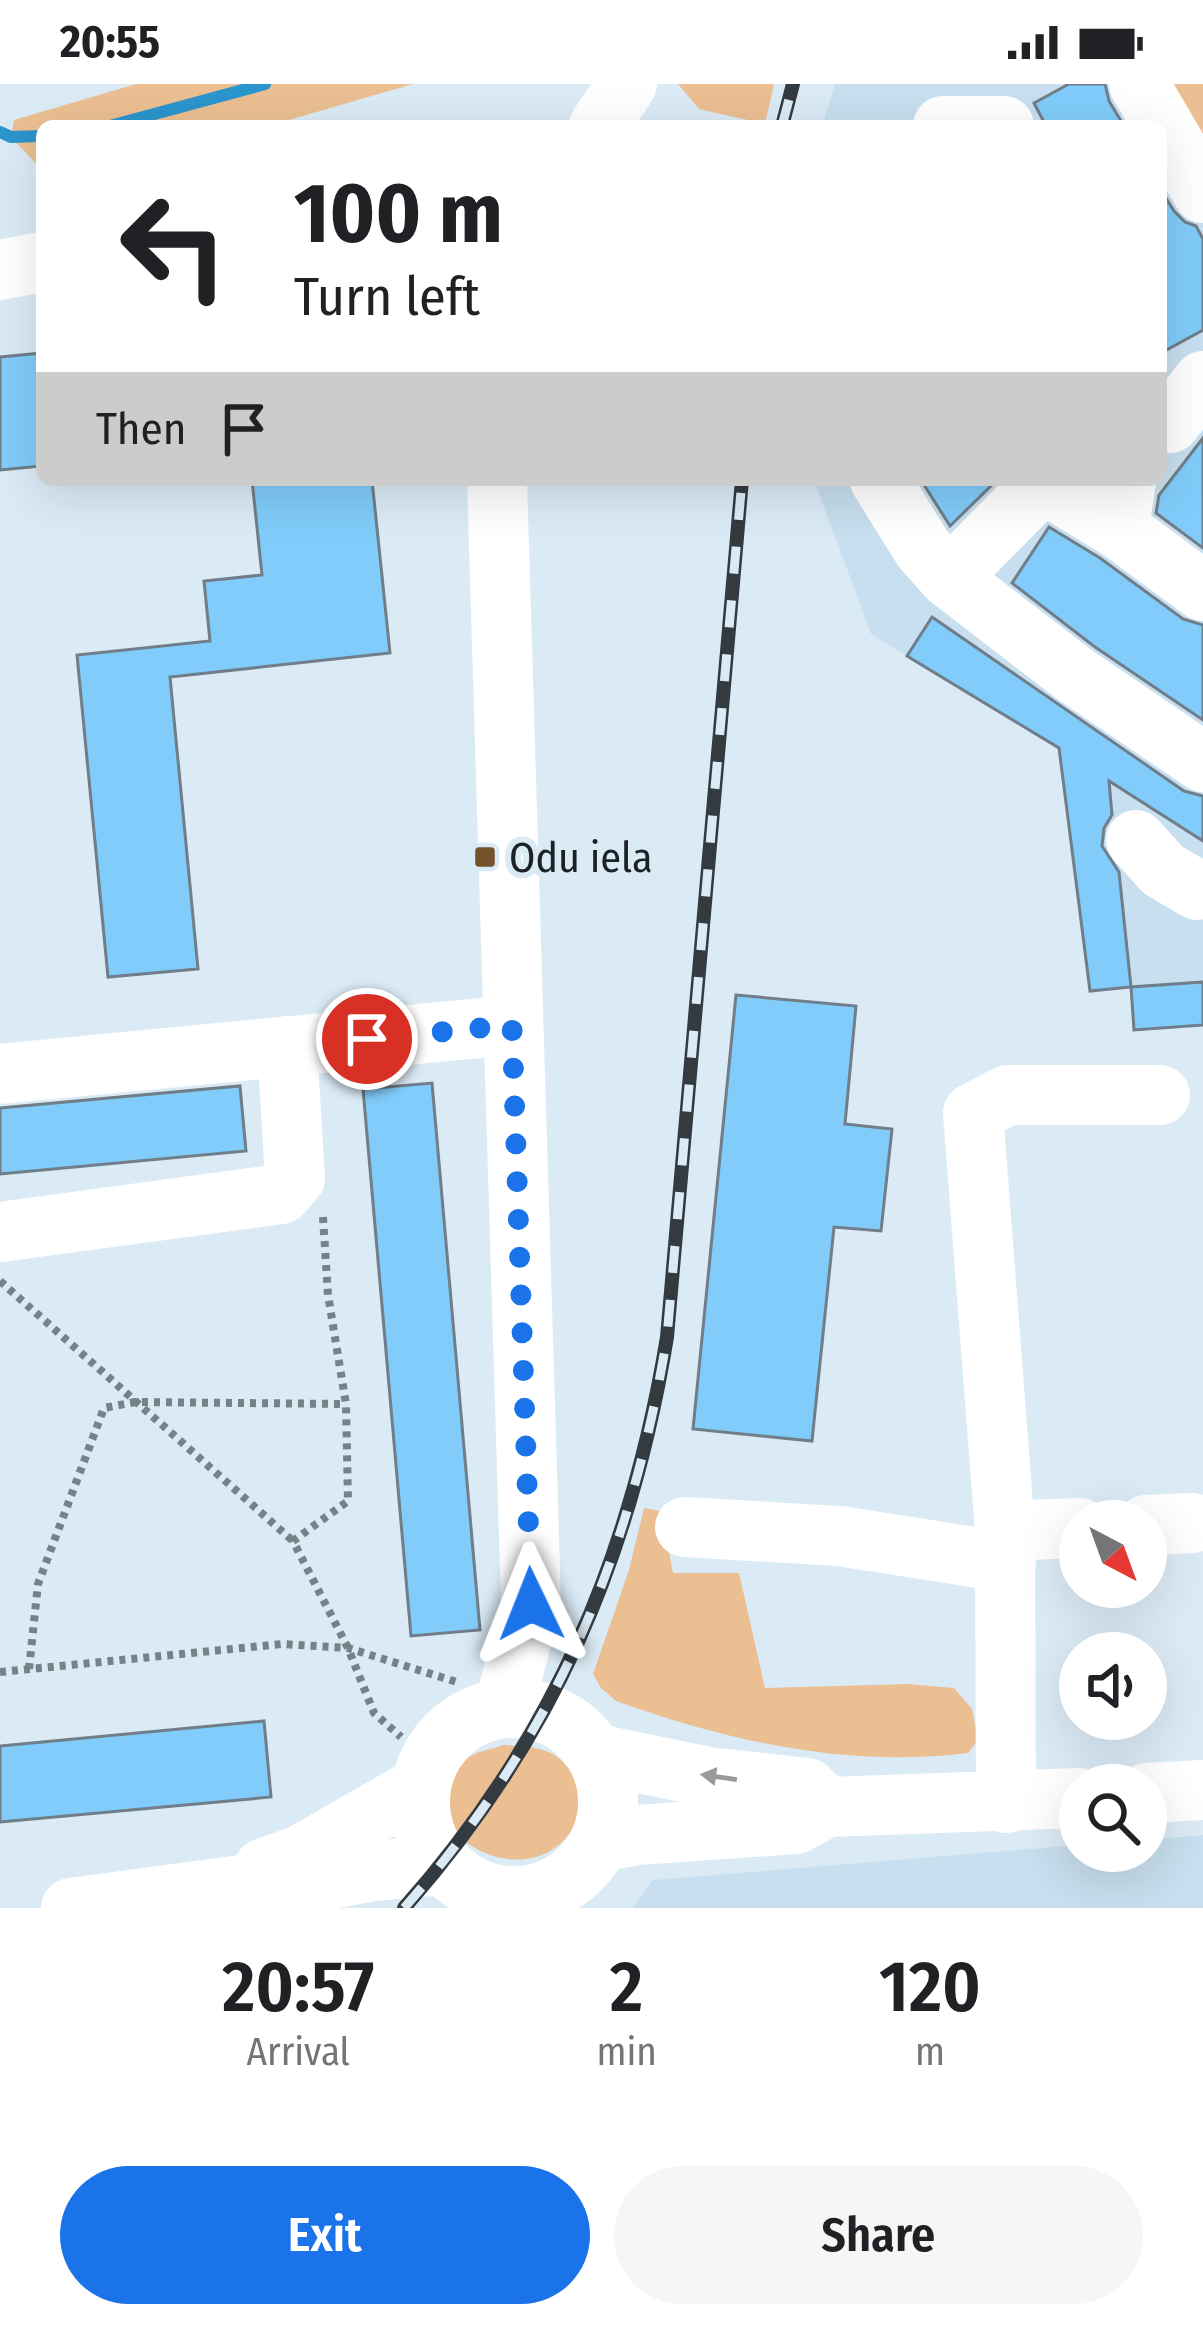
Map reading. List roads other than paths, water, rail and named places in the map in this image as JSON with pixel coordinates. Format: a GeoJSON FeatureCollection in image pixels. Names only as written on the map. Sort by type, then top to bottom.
{"type":"FeatureCollection","features":[{"type":"Feature","properties":{"kind":"street"},"geometry":{"type":"LineString","coordinates":[[603,120],[627,84]]}},
{"type":"Feature","properties":{"kind":"street"},"geometry":{"type":"LineString","coordinates":[[1138,84],[1159,120]]}},
{"type":"Feature","properties":{"kind":"street"},"geometry":{"type":"LineString","coordinates":[[1167,133],[1203,193]]}},
{"type":"Feature","properties":{"kind":"street"},"geometry":{"type":"LineString","coordinates":[[0,270],[36,263]]}},
{"type":"Feature","properties":{"kind":"street"},"geometry":{"type":"LineString","coordinates":[[256,1883],[263,1868],[301,1855],[411,1762],[431,1757],[449,1733],[475,1717],[531,1604],[497,486]]}},
{"type":"Feature","properties":{"kind":"street"},"geometry":{"type":"LineString","coordinates":[[884,486],[923,549],[949,578],[1075,675],[1203,762]]}},
{"type":"Feature","properties":{"kind":"street"},"geometry":{"type":"LineString","coordinates":[[949,578],[1048,486]]}},
{"type":"Feature","properties":{"kind":"street"},"geometry":{"type":"LineString","coordinates":[[1068,486],[1123,505],[1203,591]]}},
{"type":"Feature","properties":{"kind":"street"},"geometry":{"type":"LineString","coordinates":[[1136,840],[1163,870],[1203,889]]}},
{"type":"Feature","properties":{"kind":"street"},"geometry":{"type":"LineString","coordinates":[[0,1074],[512,1025]]}},
{"type":"Feature","properties":{"kind":"street"},"geometry":{"type":"LineString","coordinates":[[0,1232],[281,1194],[295,1178],[286,1046]]}},
{"type":"Feature","properties":{"kind":"street"},"geometry":{"type":"LineString","coordinates":[[1006,1803],[1006,1547],[973,1113],[1008,1095],[1160,1095]]}},
{"type":"Feature","properties":{"kind":"street"},"geometry":{"type":"LineString","coordinates":[[685,1527],[1006,1547],[1059,1533]]}},
{"type":"Feature","properties":{"kind":"street"},"geometry":{"type":"LineString","coordinates":[[411,1762],[428,1841],[442,1865],[465,1884],[523,1902],[581,1869],[600,1842],[608,1813],[607,1783],[596,1754],[564,1722],[483,1696]]}},
{"type":"Feature","properties":{"kind":"street"},"geometry":{"type":"LineString","coordinates":[[596,1754],[708,1777],[807,1788],[827,1807]]}},
{"type":"Feature","properties":{"kind":"street"},"geometry":{"type":"LineString","coordinates":[[1167,1792],[1203,1790]]}},
{"type":"Feature","properties":{"kind":"street"},"geometry":{"type":"LineString","coordinates":[[600,1842],[796,1824],[827,1807],[1059,1799]]}},
{"type":"Feature","properties":{"kind":"street"},"geometry":{"type":"LineString","coordinates":[[71,1908],[256,1883],[273,1890],[373,1870],[442,1865]]}},
{"type":"Feature","properties":{"kind":"waterway"},"geometry":{"type":"LineString","coordinates":[[132,120],[265,84]]}},
{"type":"Feature","properties":{"kind":"waterway"},"geometry":{"type":"LineString","coordinates":[[0,132],[11,137],[36,136]]}},
{"type":"Feature","properties":{"kind":"railway"},"geometry":{"type":"LineString","coordinates":[[784,120],[793,84]]}},
{"type":"Feature","properties":{"kind":"railway"},"geometry":{"type":"LineString","coordinates":[[404,1908],[457,1844],[543,1712],[607,1570],[651,1418],[667,1337],[741,486]]}},
{"type":"Feature","properties":{"kind":"place","name":"Odu iela"},"geometry":{"type":"Point","coordinates":[485,857]}}]}
